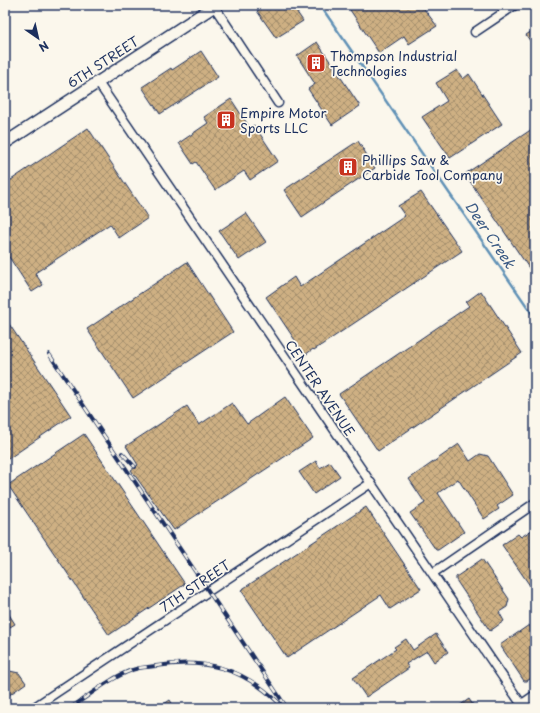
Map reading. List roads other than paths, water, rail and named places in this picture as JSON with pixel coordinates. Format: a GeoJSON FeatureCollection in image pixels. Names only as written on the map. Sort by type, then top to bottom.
{"type":"FeatureCollection","features":[{"type":"Feature","properties":{"kind":"main road","name":"6TH STREET"},"geometry":{"type":"LineString","coordinates":[[5,143],[97,81],[215,6]]}},
{"type":"Feature","properties":{"kind":"street"},"geometry":{"type":"LineString","coordinates":[[474,32],[515,5]]}},
{"type":"Feature","properties":{"kind":"street"},"geometry":{"type":"LineString","coordinates":[[215,6],[278,103]]}},
{"type":"Feature","properties":{"kind":"street","name":"CENTER AVENUE"},"geometry":{"type":"LineString","coordinates":[[97,81],[523,706]]}},
{"type":"Feature","properties":{"kind":"street","name":"7TH STREET"},"geometry":{"type":"LineString","coordinates":[[33,708],[371,483]]}},
{"type":"Feature","properties":{"kind":"street"},"geometry":{"type":"LineString","coordinates":[[433,573],[535,503]]}},
{"type":"Feature","properties":{"kind":"street"},"geometry":{"type":"LineString","coordinates":[[523,706],[535,695]]}},
{"type":"Feature","properties":{"kind":"waterway","name":"Deer Creek"},"geometry":{"type":"LineString","coordinates":[[320,5],[535,318]]}},
{"type":"Feature","properties":{"kind":"railway"},"geometry":{"type":"LineString","coordinates":[[49,354],[287,708]]}},
{"type":"Feature","properties":{"kind":"railway"},"geometry":{"type":"LineString","coordinates":[[122,453],[135,467]]}},
{"type":"Feature","properties":{"kind":"railway"},"geometry":{"type":"LineString","coordinates":[[70,708],[124,673],[141,668],[191,663],[222,668],[237,674],[251,681],[279,703]]}},
{"type":"Feature","properties":{"kind":"place","name":"Thompson Industrial Technologies"},"geometry":{"type":"Point","coordinates":[316,63]}},
{"type":"Feature","properties":{"kind":"place","name":"Empire Motor Sports LLC"},"geometry":{"type":"Point","coordinates":[226,120]}},
{"type":"Feature","properties":{"kind":"place","name":"Phillips Saw & Carbide Tool Company"},"geometry":{"type":"Point","coordinates":[348,167]}}]}
